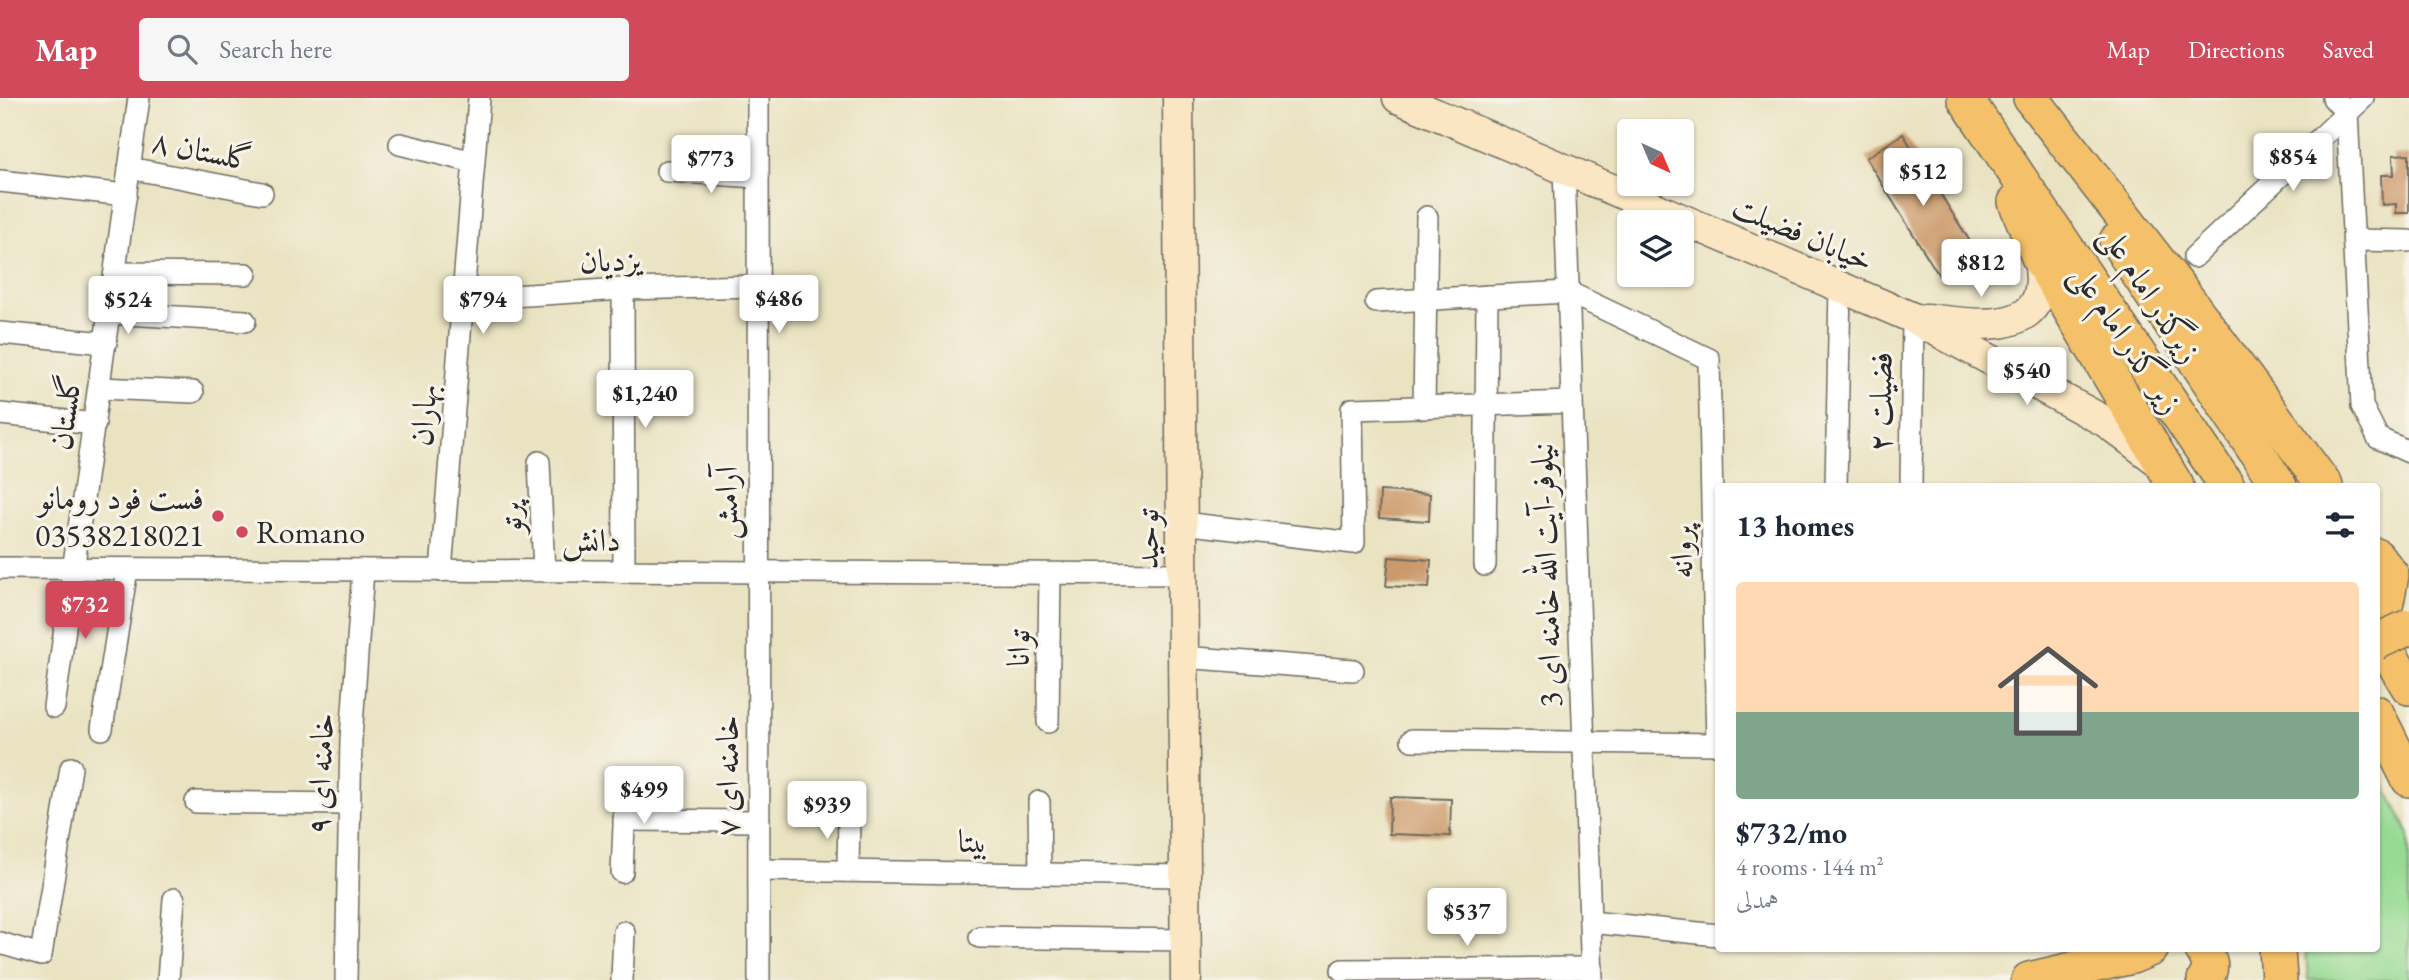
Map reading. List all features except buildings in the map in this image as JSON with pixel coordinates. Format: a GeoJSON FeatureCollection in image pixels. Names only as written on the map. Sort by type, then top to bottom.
{"type":"FeatureCollection","features":[{"type":"Feature","properties":{"kind":"main road","name":"زیرگذر امام علی"},"geometry":{"type":"LineString","coordinates":[[2030,98],[2150,294],[2276,483]]}},
{"type":"Feature","properties":{"kind":"main road"},"geometry":{"type":"LineString","coordinates":[[2030,98],[2184,295],[2323,483]]}},
{"type":"Feature","properties":{"kind":"main road"},"geometry":{"type":"LineString","coordinates":[[1973,110],[2039,257],[2169,476]]}},
{"type":"Feature","properties":{"kind":"main road","name":"زیر گذر امام علی"},"geometry":{"type":"LineString","coordinates":[[1973,110],[2225,483]]}},
{"type":"Feature","properties":{"kind":"main road"},"geometry":{"type":"LineString","coordinates":[[2380,547],[2409,571]]}},
{"type":"Feature","properties":{"kind":"main road"},"geometry":{"type":"LineString","coordinates":[[2380,561],[2391,575],[2386,601],[2380,607]]}},
{"type":"Feature","properties":{"kind":"main road"},"geometry":{"type":"LineString","coordinates":[[2380,640],[2409,627]]}},
{"type":"Feature","properties":{"kind":"main road"},"geometry":{"type":"LineString","coordinates":[[2380,640],[2409,687]]}},
{"type":"Feature","properties":{"kind":"main road"},"geometry":{"type":"LineString","coordinates":[[2380,720],[2400,755],[2409,779]]}},
{"type":"Feature","properties":{"kind":"main road"},"geometry":{"type":"LineString","coordinates":[[2029,980],[2142,952]]}},
{"type":"Feature","properties":{"kind":"main road"},"geometry":{"type":"LineString","coordinates":[[2205,952],[2211,961],[2211,971],[2206,980]]}},
{"type":"Feature","properties":{"kind":"main road"},"geometry":{"type":"LineString","coordinates":[[2277,952],[2279,980]]}},
{"type":"Feature","properties":{"kind":"street","name":"گلستان"},"geometry":{"type":"LineString","coordinates":[[54,707],[139,98]]}},
{"type":"Feature","properties":{"kind":"street","name":"بهاران"},"geometry":{"type":"LineString","coordinates":[[442,571],[480,98]]}},
{"type":"Feature","properties":{"kind":"street","name":"آرامش"},"geometry":{"type":"LineString","coordinates":[[758,98],[758,572]]}},
{"type":"Feature","properties":{"kind":"street","name":"توحید"},"geometry":{"type":"LineString","coordinates":[[1178,98],[1186,980]]}},
{"type":"Feature","properties":{"kind":"street","name":"خیابان فضیلت"},"geometry":{"type":"LineString","coordinates":[[1398,98],[1913,318],[2106,422],[2169,476]]}},
{"type":"Feature","properties":{"kind":"street"},"geometry":{"type":"LineString","coordinates":[[2194,257],[2340,106],[2363,98]]}},
{"type":"Feature","properties":{"kind":"street"},"geometry":{"type":"LineString","coordinates":[[2340,106],[2355,240],[2362,406],[2378,438],[2409,452]]}},
{"type":"Feature","properties":{"kind":"street"},"geometry":{"type":"LineString","coordinates":[[400,144],[474,162]]}},
{"type":"Feature","properties":{"kind":"street","name":"گلستان ۸"},"geometry":{"type":"LineString","coordinates":[[129,168],[262,193]]}},
{"type":"Feature","properties":{"kind":"street","name":"نیلوفر-آیت الله خامنه ای 3"},"geometry":{"type":"LineString","coordinates":[[1564,168],[1592,974]]}},
{"type":"Feature","properties":{"kind":"street"},"geometry":{"type":"LineString","coordinates":[[667,171],[758,177]]}},
{"type":"Feature","properties":{"kind":"street"},"geometry":{"type":"LineString","coordinates":[[0,181],[126,195]]}},
{"type":"Feature","properties":{"kind":"street"},"geometry":{"type":"LineString","coordinates":[[1424,408],[1427,217]]}},
{"type":"Feature","properties":{"kind":"street"},"geometry":{"type":"LineString","coordinates":[[2355,240],[2409,241]]}},
{"type":"Feature","properties":{"kind":"street"},"geometry":{"type":"LineString","coordinates":[[1913,318],[1993,326],[2020,317],[2034,305],[2040,291],[2039,257]]}},
{"type":"Feature","properties":{"kind":"street"},"geometry":{"type":"LineString","coordinates":[[115,273],[246,274]]}},
{"type":"Feature","properties":{"kind":"street","name":"یزدیان"},"geometry":{"type":"LineString","coordinates":[[465,299],[623,289],[758,286]]}},
{"type":"Feature","properties":{"kind":"street"},"geometry":{"type":"LineString","coordinates":[[1836,483],[1840,287]]}},
{"type":"Feature","properties":{"kind":"street"},"geometry":{"type":"LineString","coordinates":[[623,289],[624,572]]}},
{"type":"Feature","properties":{"kind":"street"},"geometry":{"type":"LineString","coordinates":[[1376,302],[1568,292]]}},
{"type":"Feature","properties":{"kind":"street","name":"پروانه"},"geometry":{"type":"LineString","coordinates":[[1568,292],[1709,359],[1715,648]]}},
{"type":"Feature","properties":{"kind":"street"},"geometry":{"type":"LineString","coordinates":[[1485,565],[1489,406],[1487,296]]}},
{"type":"Feature","properties":{"kind":"street"},"geometry":{"type":"LineString","coordinates":[[110,313],[245,321]]}},
{"type":"Feature","properties":{"kind":"street","name":"فضیلت ۲"},"geometry":{"type":"LineString","coordinates":[[1911,483],[1913,318]]}},
{"type":"Feature","properties":{"kind":"street"},"geometry":{"type":"LineString","coordinates":[[0,333],[106,343]]}},
{"type":"Feature","properties":{"kind":"street"},"geometry":{"type":"LineString","coordinates":[[100,388],[194,392]]}},
{"type":"Feature","properties":{"kind":"street"},"geometry":{"type":"LineString","coordinates":[[1182,523],[1354,543],[1352,409],[1572,402]]}},
{"type":"Feature","properties":{"kind":"street"},"geometry":{"type":"LineString","coordinates":[[0,414],[95,424]]}},
{"type":"Feature","properties":{"kind":"street","name":"پرتو"},"geometry":{"type":"LineString","coordinates":[[539,462],[544,571]]}},
{"type":"Feature","properties":{"kind":"street","name":"دانش"},"geometry":{"type":"LineString","coordinates":[[0,568],[1182,574]]}},
{"type":"Feature","properties":{"kind":"street"},"geometry":{"type":"LineString","coordinates":[[103,729],[127,569]]}},
{"type":"Feature","properties":{"kind":"street","name":"خامنه ای ۹"},"geometry":{"type":"LineString","coordinates":[[346,980],[351,739],[363,570]]}},
{"type":"Feature","properties":{"kind":"street","name":"خامنه ای ۷"},"geometry":{"type":"LineString","coordinates":[[758,572],[759,980]]}},
{"type":"Feature","properties":{"kind":"street","name":"توانا"},"geometry":{"type":"LineString","coordinates":[[1048,722],[1050,574]]}},
{"type":"Feature","properties":{"kind":"street"},"geometry":{"type":"LineString","coordinates":[[1183,657],[1353,670]]}},
{"type":"Feature","properties":{"kind":"street"},"geometry":{"type":"LineString","coordinates":[[1412,740],[1584,743]]}},
{"type":"Feature","properties":{"kind":"street","name":"پروانه"},"geometry":{"type":"LineString","coordinates":[[1584,743],[1715,744]]}},
{"type":"Feature","properties":{"kind":"street"},"geometry":{"type":"LineString","coordinates":[[0,943],[41,956],[71,768]]}},
{"type":"Feature","properties":{"kind":"street"},"geometry":{"type":"LineString","coordinates":[[622,872],[626,779]]}},
{"type":"Feature","properties":{"kind":"street"},"geometry":{"type":"LineString","coordinates":[[196,802],[350,804]]}},
{"type":"Feature","properties":{"kind":"street"},"geometry":{"type":"LineString","coordinates":[[1039,802],[1040,874]]}},
{"type":"Feature","properties":{"kind":"street"},"geometry":{"type":"LineString","coordinates":[[848,871],[849,811]]}},
{"type":"Feature","properties":{"kind":"street"},"geometry":{"type":"LineString","coordinates":[[624,820],[759,821]]}},
{"type":"Feature","properties":{"kind":"street","name":"بیتا"},"geometry":{"type":"LineString","coordinates":[[760,870],[1185,876]]}},
{"type":"Feature","properties":{"kind":"street"},"geometry":{"type":"LineString","coordinates":[[168,980],[174,899]]}},
{"type":"Feature","properties":{"kind":"street"},"geometry":{"type":"LineString","coordinates":[[1590,922],[1715,935]]}},
{"type":"Feature","properties":{"kind":"street"},"geometry":{"type":"LineString","coordinates":[[622,980],[624,932]]}},
{"type":"Feature","properties":{"kind":"street"},"geometry":{"type":"LineString","coordinates":[[980,937],[1185,940]]}},
{"type":"Feature","properties":{"kind":"street"},"geometry":{"type":"LineString","coordinates":[[1342,970],[1592,974]]}},
{"type":"Feature","properties":{"kind":"green space"},"geometry":{"type":"Polygon","coordinates":[[[2380,774],[2409,835],[2409,980],[2308,980],[2306,952],[2380,952],[2380,774]]]}},
{"type":"Feature","properties":{"kind":"place","name":"فست فود رومانو 03538218021"},"geometry":{"type":"Point","coordinates":[218,516]}},
{"type":"Feature","properties":{"kind":"place","name":"Romano"},"geometry":{"type":"Point","coordinates":[242,532]}}]}
